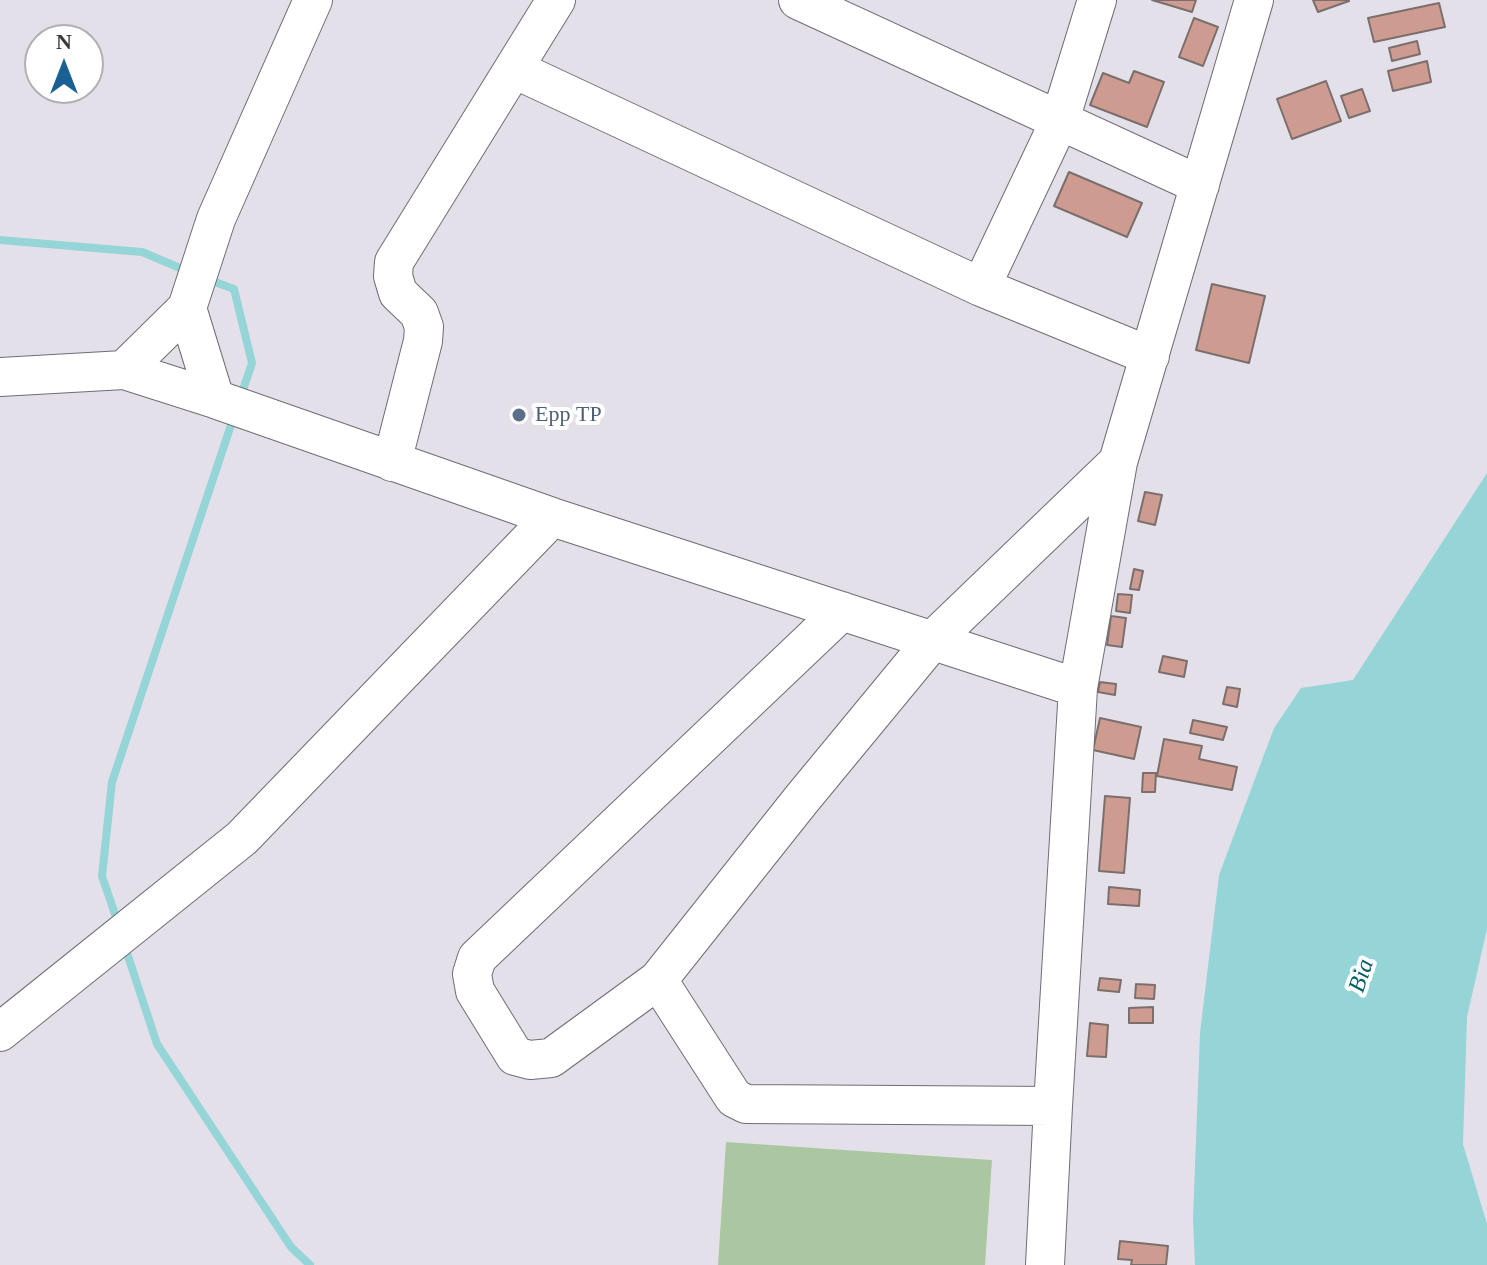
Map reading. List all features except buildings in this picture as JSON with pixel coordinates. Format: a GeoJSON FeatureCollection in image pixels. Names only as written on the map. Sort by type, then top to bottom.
{"type":"FeatureCollection","features":[{"type":"Feature","properties":{"kind":"street"},"geometry":{"type":"LineString","coordinates":[[124,370],[187,308],[216,219],[313,0]]}},
{"type":"Feature","properties":{"kind":"street"},"geometry":{"type":"LineString","coordinates":[[392,462],[424,327],[419,313],[398,293],[393,276],[394,262],[556,0]]}},
{"type":"Feature","properties":{"kind":"street"},"geometry":{"type":"LineString","coordinates":[[798,0],[1200,185]]}},
{"type":"Feature","properties":{"kind":"street"},"geometry":{"type":"LineString","coordinates":[[981,287],[1060,120],[1097,0]]}},
{"type":"Feature","properties":{"kind":"street"},"geometry":{"type":"LineString","coordinates":[[1045,1265],[1078,688],[1118,462],[1254,0]]}},
{"type":"Feature","properties":{"kind":"street"},"geometry":{"type":"LineString","coordinates":[[514,69],[981,287],[1150,356]]}},
{"type":"Feature","properties":{"kind":"street"},"geometry":{"type":"LineString","coordinates":[[187,308],[215,399]]}},
{"type":"Feature","properties":{"kind":"street"},"geometry":{"type":"LineString","coordinates":[[0,377],[124,370],[552,517],[1078,688]]}},
{"type":"Feature","properties":{"kind":"street"},"geometry":{"type":"LineString","coordinates":[[842,611],[477,958],[472,974],[475,991],[515,1056],[530,1060],[551,1058],[658,980],[933,640],[1118,462]]}},
{"type":"Feature","properties":{"kind":"street"},"geometry":{"type":"LineString","coordinates":[[0,1032],[242,838],[552,517]]}},
{"type":"Feature","properties":{"kind":"street"},"geometry":{"type":"LineString","coordinates":[[658,980],[734,1098],[746,1104],[1053,1106]]}},
{"type":"Feature","properties":{"kind":"green space"},"geometry":{"type":"Polygon","coordinates":[[[726,1142],[992,1160],[985,1265],[718,1265],[726,1142]]]}},
{"type":"Feature","properties":{"kind":"water","name":"Bia"},"geometry":{"type":"Polygon","coordinates":[[[1487,473],[1487,929],[1467,1017],[1463,1144],[1487,1224],[1487,1265],[1195,1265],[1193,1219],[1200,1033],[1219,875],[1274,728],[1301,688],[1353,680],[1487,473]]]}},
{"type":"Feature","properties":{"kind":"waterway"},"geometry":{"type":"LineString","coordinates":[[0,240],[142,252],[187,271]]}},
{"type":"Feature","properties":{"kind":"waterway"},"geometry":{"type":"LineString","coordinates":[[207,279],[234,289],[252,363],[240,399]]}},
{"type":"Feature","properties":{"kind":"waterway"},"geometry":{"type":"LineString","coordinates":[[118,923],[102,876],[112,782],[234,416]]}},
{"type":"Feature","properties":{"kind":"waterway"},"geometry":{"type":"LineString","coordinates":[[124,944],[157,1044],[291,1247],[310,1265]]}},
{"type":"Feature","properties":{"kind":"place","name":"Epp TP"},"geometry":{"type":"Point","coordinates":[519,415]}}]}
